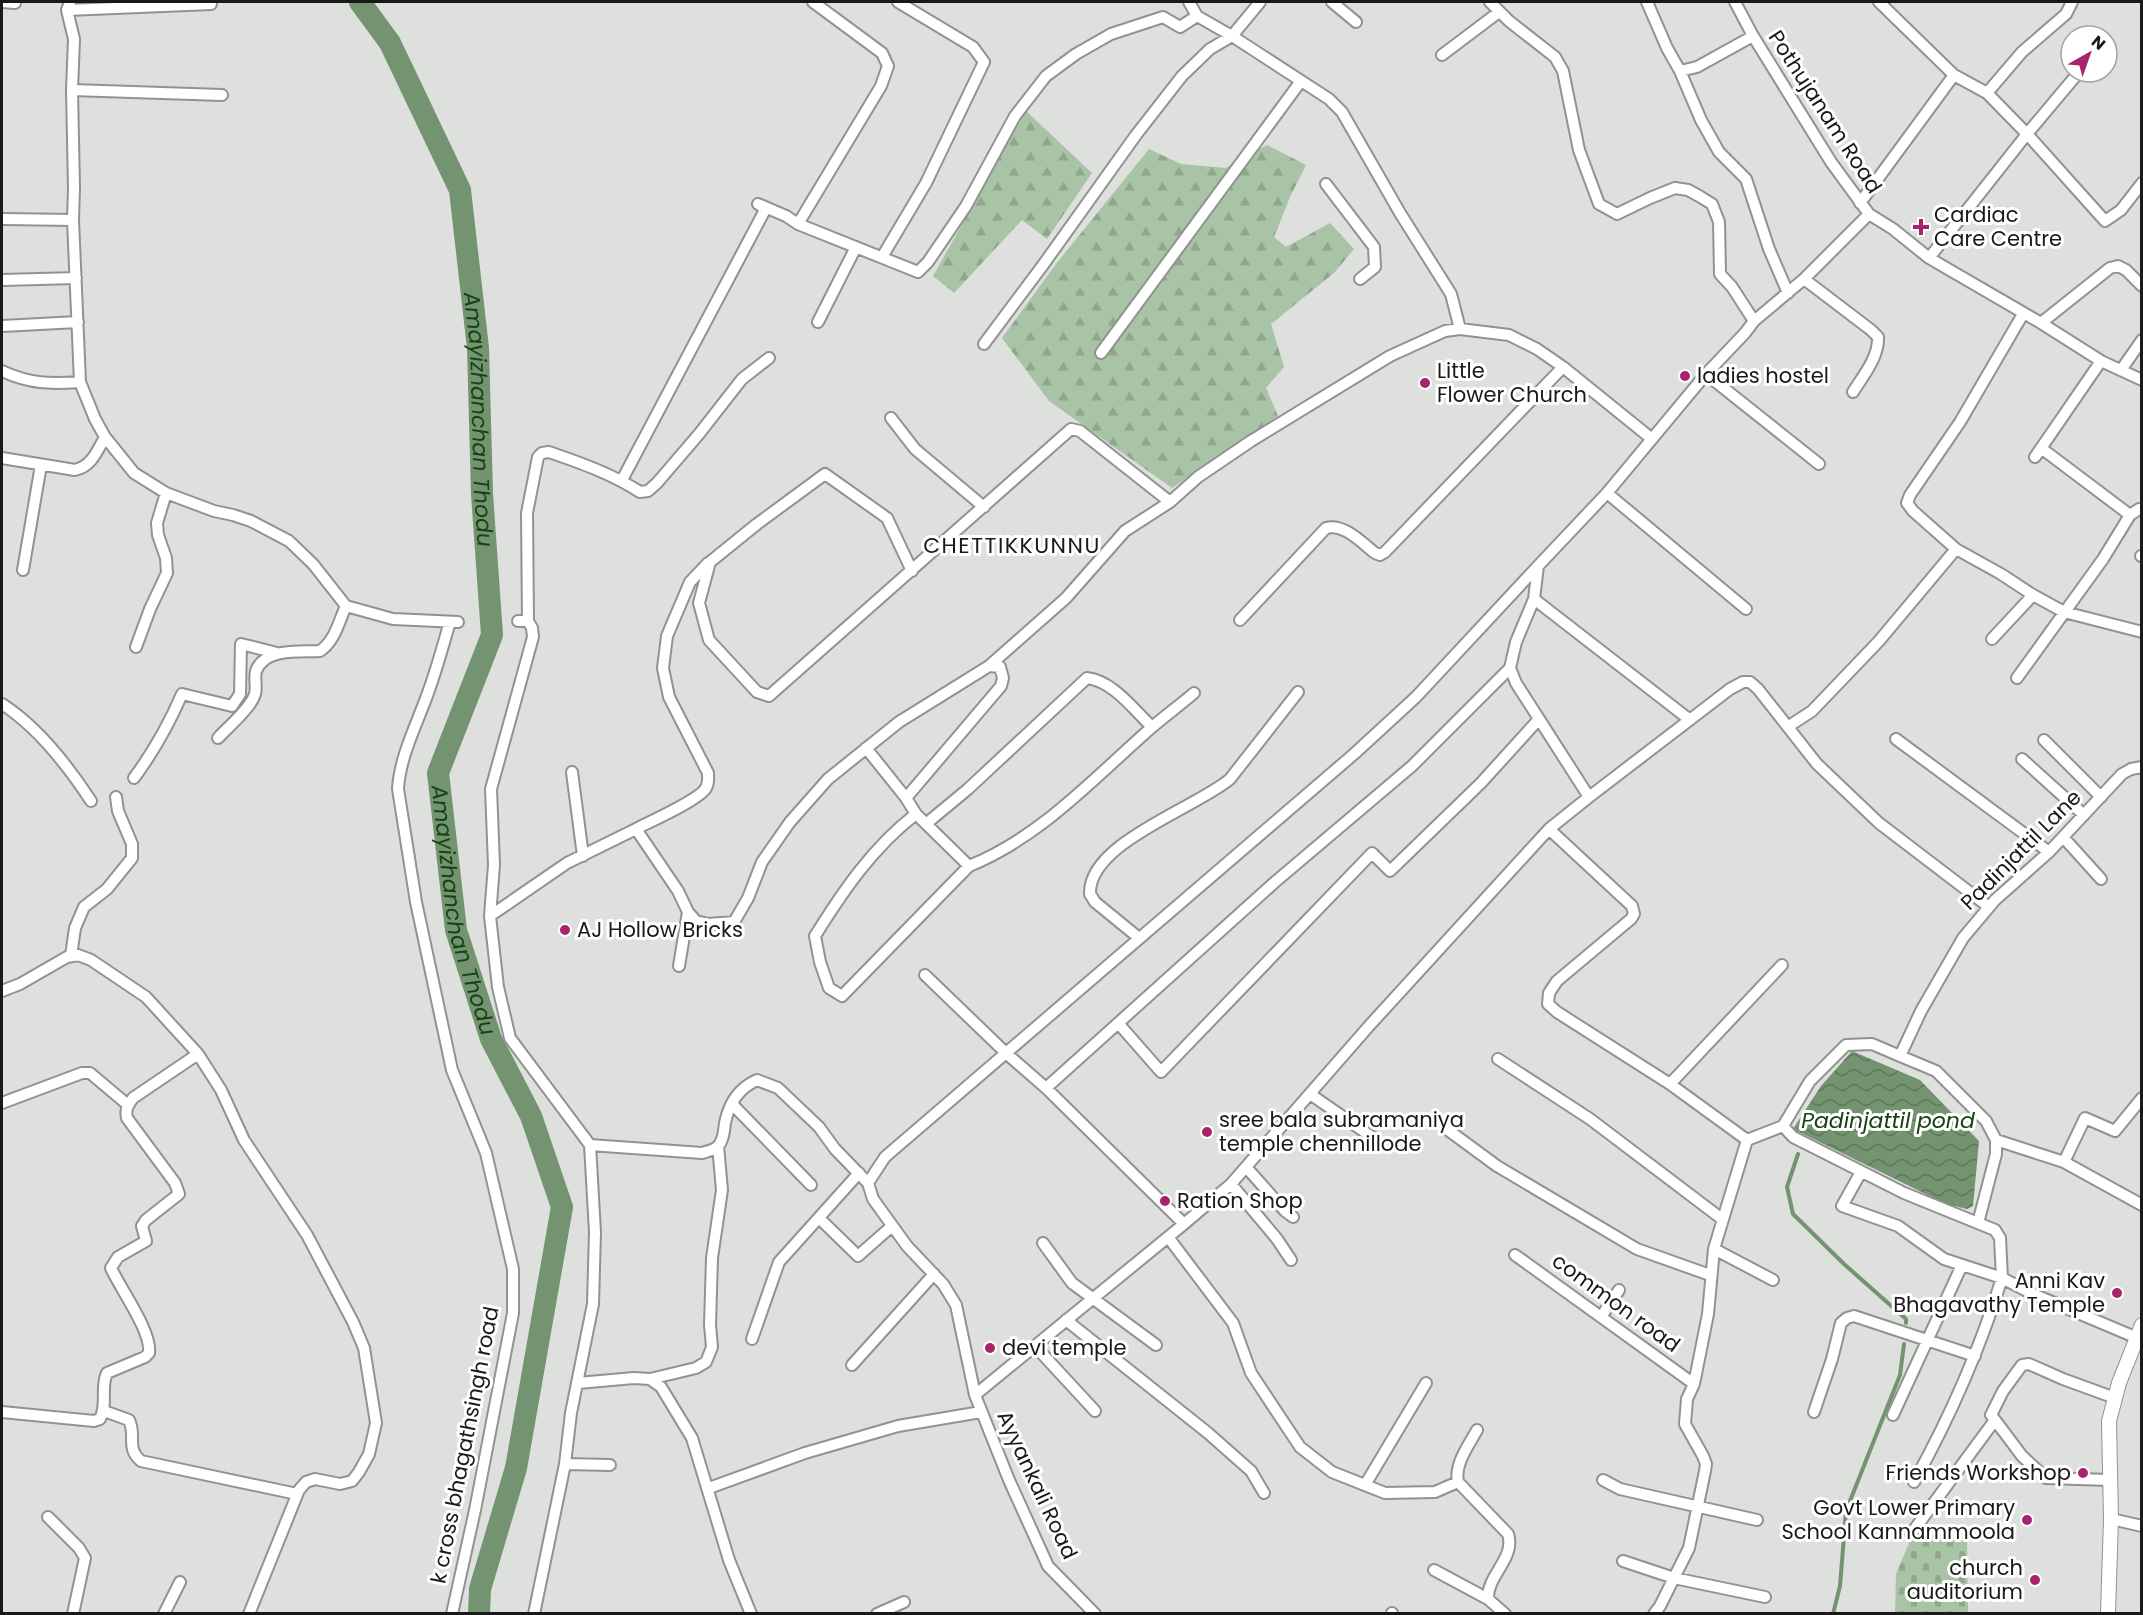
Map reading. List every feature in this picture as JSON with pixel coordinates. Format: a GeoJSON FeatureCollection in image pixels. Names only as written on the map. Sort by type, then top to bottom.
{"type":"FeatureCollection","features":[{"type":"Feature","properties":{"kind":"main road"},"geometry":{"type":"LineString","coordinates":[[2108,1614],[2111,1519],[2109,1421],[2115,1398],[2140,1334]]}},
{"type":"Feature","properties":{"kind":"street"},"geometry":{"type":"LineString","coordinates":[[2,2],[15,3]]}},
{"type":"Feature","properties":{"kind":"street"},"geometry":{"type":"LineString","coordinates":[[798,224],[881,86],[888,66],[882,54],[813,2]]}},
{"type":"Feature","properties":{"kind":"street"},"geometry":{"type":"LineString","coordinates":[[882,257],[926,183],[976,84],[984,62],[973,47],[898,2]]}},
{"type":"Feature","properties":{"kind":"street"},"geometry":{"type":"LineString","coordinates":[[1189,2],[1197,16],[1329,99],[1342,112],[1400,213],[1451,294],[1460,329]]}},
{"type":"Feature","properties":{"kind":"street"},"geometry":{"type":"LineString","coordinates":[[984,344],[1136,135],[1182,76],[1210,49],[1232,36],[1260,2]]}},
{"type":"Feature","properties":{"kind":"street"},"geometry":{"type":"LineString","coordinates":[[1332,2],[1356,22]]}},
{"type":"Feature","properties":{"kind":"street"},"geometry":{"type":"LineString","coordinates":[[1490,2],[1554,57],[1563,71],[1579,150],[1599,204],[1617,214],[1675,188],[1688,190],[1712,204],[1719,222],[1720,274],[1732,287],[1754,321]]}},
{"type":"Feature","properties":{"kind":"street"},"geometry":{"type":"LineString","coordinates":[[1647,2],[1701,120],[1719,152],[1746,179],[1769,249],[1788,293]]}},
{"type":"Feature","properties":{"kind":"street","name":"Pothujanam Road"},"geometry":{"type":"LineString","coordinates":[[1736,2],[1753,36],[1831,162],[1869,214],[1929,258],[2102,361],[2142,380]]}},
{"type":"Feature","properties":{"kind":"street"},"geometry":{"type":"LineString","coordinates":[[1879,2],[1954,75],[1987,93],[2105,222],[2121,210],[2142,183]]}},
{"type":"Feature","properties":{"kind":"street"},"geometry":{"type":"LineString","coordinates":[[1987,93],[2022,52],[2066,14],[2072,2]]}},
{"type":"Feature","properties":{"kind":"street"},"geometry":{"type":"LineString","coordinates":[[134,778],[170,724],[182,694],[232,706],[240,694],[241,644],[277,653],[320,651],[331,641],[346,606],[313,564],[289,541],[251,521],[166,493],[134,473],[105,437],[80,382],[73,220],[74,39],[68,6],[211,4]]}},
{"type":"Feature","properties":{"kind":"street"},"geometry":{"type":"LineString","coordinates":[[1442,55],[1499,12]]}},
{"type":"Feature","properties":{"kind":"street"},"geometry":{"type":"LineString","coordinates":[[622,480],[765,208],[758,204],[798,224],[918,272],[928,262],[966,206],[1015,116],[1046,76],[1076,54],[1111,34],[1163,17],[1180,27],[1197,16]]}},
{"type":"Feature","properties":{"kind":"street"},"geometry":{"type":"LineString","coordinates":[[1680,71],[1697,67],[1753,36]]}},
{"type":"Feature","properties":{"kind":"street"},"geometry":{"type":"LineString","coordinates":[[1860,203],[1954,75]]}},
{"type":"Feature","properties":{"kind":"street"},"geometry":{"type":"LineString","coordinates":[[1101,353],[1301,81]]}},
{"type":"Feature","properties":{"kind":"street"},"geometry":{"type":"LineString","coordinates":[[1929,258],[2026,134],[2069,84]]}},
{"type":"Feature","properties":{"kind":"street"},"geometry":{"type":"LineString","coordinates":[[72,90],[222,95]]}},
{"type":"Feature","properties":{"kind":"street"},"geometry":{"type":"LineString","coordinates":[[1326,184],[1374,247],[1375,267],[1360,279]]}},
{"type":"Feature","properties":{"kind":"street"},"geometry":{"type":"LineString","coordinates":[[868,1183],[885,1158],[1354,754],[1416,697],[1607,493],[1706,374],[1754,321],[1804,279],[1869,214]]}},
{"type":"Feature","properties":{"kind":"street"},"geometry":{"type":"LineString","coordinates":[[2,219],[73,220]]}},
{"type":"Feature","properties":{"kind":"street"},"geometry":{"type":"LineString","coordinates":[[818,322],[856,247]]}},
{"type":"Feature","properties":{"kind":"street"},"geometry":{"type":"LineString","coordinates":[[2041,323],[2110,268],[2118,266],[2126,270],[2142,286]]}},
{"type":"Feature","properties":{"kind":"street"},"geometry":{"type":"LineString","coordinates":[[2,280],[76,278]]}},
{"type":"Feature","properties":{"kind":"street"},"geometry":{"type":"LineString","coordinates":[[1804,279],[1878,337],[1874,357],[1853,392]]}},
{"type":"Feature","properties":{"kind":"street"},"geometry":{"type":"LineString","coordinates":[[2023,314],[1960,422],[1907,502],[1913,511],[1956,549],[2033,595],[2064,612],[2142,632]]}},
{"type":"Feature","properties":{"kind":"street"},"geometry":{"type":"LineString","coordinates":[[2,326],[78,322]]}},
{"type":"Feature","properties":{"kind":"street"},"geometry":{"type":"LineString","coordinates":[[636,829],[696,921],[708,924],[734,922],[748,898],[762,862],[790,822],[828,779],[899,722],[989,666],[1066,598],[1125,531],[1170,502],[1198,477],[1242,447],[1389,356],[1445,331],[1460,329],[1509,335],[1537,349],[1563,367],[1652,439]]}},
{"type":"Feature","properties":{"kind":"street"},"geometry":{"type":"LineString","coordinates":[[2121,370],[2142,340]]}},
{"type":"Feature","properties":{"kind":"street"},"geometry":{"type":"LineString","coordinates":[[534,1614],[565,1464],[571,1413],[579,1383],[593,1304],[595,1232],[590,1145],[510,1038],[498,987],[490,916],[494,865],[491,789],[533,637],[532,628],[523,621],[527,513],[538,457],[542,453],[549,452],[622,480],[640,492],[648,491],[699,435],[742,379],[769,358]]}},
{"type":"Feature","properties":{"kind":"street"},"geometry":{"type":"LineString","coordinates":[[2017,678],[2138,510],[2038,453],[2102,361]]}},
{"type":"Feature","properties":{"kind":"street"},"geometry":{"type":"LineString","coordinates":[[1240,620],[1326,528],[1334,526],[1376,553],[1380,555],[1385,552],[1563,367]]}},
{"type":"Feature","properties":{"kind":"street"},"geometry":{"type":"LineString","coordinates":[[2,371],[22,380],[50,384],[80,382]]}},
{"type":"Feature","properties":{"kind":"street"},"geometry":{"type":"LineString","coordinates":[[1706,374],[1819,464]]}},
{"type":"Feature","properties":{"kind":"street"},"geometry":{"type":"LineString","coordinates":[[891,418],[915,449],[984,507]]}},
{"type":"Feature","properties":{"kind":"street"},"geometry":{"type":"LineString","coordinates":[[710,562],[699,603],[709,640],[757,692],[769,696],[1071,429],[1080,431],[1170,502]]}},
{"type":"Feature","properties":{"kind":"street"},"geometry":{"type":"LineString","coordinates":[[2,458],[75,470],[89,464],[105,437]]}},
{"type":"Feature","properties":{"kind":"street"},"geometry":{"type":"LineString","coordinates":[[23,570],[40,465]]}},
{"type":"Feature","properties":{"kind":"street"},"geometry":{"type":"LineString","coordinates":[[490,916],[567,863],[696,797],[706,788],[709,780],[708,773],[669,697],[663,668],[667,636],[690,582],[710,562],[825,474],[887,518],[912,571]]}},
{"type":"Feature","properties":{"kind":"street"},"geometry":{"type":"LineString","coordinates":[[136,647],[167,573],[166,558],[158,536],[157,523],[166,493]]}},
{"type":"Feature","properties":{"kind":"street"},"geometry":{"type":"LineString","coordinates":[[1607,493],[1746,609]]}},
{"type":"Feature","properties":{"kind":"street"},"geometry":{"type":"LineString","coordinates":[[1789,726],[1812,711],[1879,641],[1956,549]]}},
{"type":"Feature","properties":{"kind":"street"},"geometry":{"type":"LineString","coordinates":[[1046,1088],[1275,882],[1412,766],[1510,668],[1516,642],[1534,599],[1538,566]]}},
{"type":"Feature","properties":{"kind":"street"},"geometry":{"type":"LineString","coordinates":[[1992,639],[2033,595]]}},
{"type":"Feature","properties":{"kind":"street"},"geometry":{"type":"LineString","coordinates":[[1534,599],[1690,720]]}},
{"type":"Feature","properties":{"kind":"street","name":"k cross bhagathsingh road"},"geometry":{"type":"LineString","coordinates":[[346,606],[393,619],[454,622],[404,759],[398,777],[398,789],[416,902],[452,1070],[486,1153],[513,1269],[513,1313],[452,1614]]}},
{"type":"Feature","properties":{"kind":"street"},"geometry":{"type":"LineString","coordinates":[[218,738],[249,705],[255,695],[258,667],[277,653]]}},
{"type":"Feature","properties":{"kind":"street"},"geometry":{"type":"LineString","coordinates":[[906,798],[1001,686],[1003,678],[1000,668],[989,666]]}},
{"type":"Feature","properties":{"kind":"street"},"geometry":{"type":"LineString","coordinates":[[1510,668],[1516,683],[1589,797]]}},
{"type":"Feature","properties":{"kind":"street"},"geometry":{"type":"LineString","coordinates":[[927,823],[968,789],[1087,678],[1096,679],[1111,688],[1152,728]]}},
{"type":"Feature","properties":{"kind":"street"},"geometry":{"type":"LineString","coordinates":[[975,1395],[1231,1184],[1549,829],[1730,689],[1743,682],[1750,682],[1758,689],[1817,764],[1879,823],[1989,907]]}},
{"type":"Feature","properties":{"kind":"street"},"geometry":{"type":"LineString","coordinates":[[1139,938],[1095,902],[1090,894],[1092,879],[1103,862],[1119,846],[1148,827],[1217,790],[1230,779],[1298,692]]}},
{"type":"Feature","properties":{"kind":"street"},"geometry":{"type":"LineString","coordinates":[[916,814],[894,831],[871,856],[834,905],[815,936],[820,962],[829,988],[842,996],[969,866],[1004,849],[1065,806],[1194,693]]}},
{"type":"Feature","properties":{"kind":"street"},"geometry":{"type":"LineString","coordinates":[[2,704],[13,711],[49,747],[77,780],[91,801]]}},
{"type":"Feature","properties":{"kind":"street"},"geometry":{"type":"LineString","coordinates":[[1118,1023],[1161,1071],[1372,853],[1390,871],[1481,783],[1539,719]]}},
{"type":"Feature","properties":{"kind":"street"},"geometry":{"type":"LineString","coordinates":[[1896,739],[2049,852]]}},
{"type":"Feature","properties":{"kind":"street"},"geometry":{"type":"LineString","coordinates":[[2044,740],[2101,797]]}},
{"type":"Feature","properties":{"kind":"street"},"geometry":{"type":"LineString","coordinates":[[866,748],[916,814],[969,866]]}},
{"type":"Feature","properties":{"kind":"street"},"geometry":{"type":"LineString","coordinates":[[2022,759],[2084,816]]}},
{"type":"Feature","properties":{"kind":"street","name":"Padinjattil Lane"},"geometry":{"type":"LineString","coordinates":[[1900,1056],[1921,1011],[1963,938],[1998,896],[2049,852],[2122,774],[2142,767]]}},
{"type":"Feature","properties":{"kind":"street"},"geometry":{"type":"LineString","coordinates":[[572,772],[583,856]]}},
{"type":"Feature","properties":{"kind":"street"},"geometry":{"type":"LineString","coordinates":[[71,956],[75,928],[84,907],[107,890],[132,858],[132,844],[118,811],[116,797]]}},
{"type":"Feature","properties":{"kind":"street"},"geometry":{"type":"LineString","coordinates":[[1549,829],[1632,906],[1634,914],[1557,981],[1549,993],[1548,1004],[1670,1084],[1747,1140]]}},
{"type":"Feature","properties":{"kind":"street"},"geometry":{"type":"LineString","coordinates":[[2063,837],[2101,879]]}},
{"type":"Feature","properties":{"kind":"street"},"geometry":{"type":"LineString","coordinates":[[679,966],[688,912]]}},
{"type":"Feature","properties":{"kind":"street"},"geometry":{"type":"LineString","coordinates":[[2,991],[20,984],[71,956],[78,955],[91,960],[146,997],[198,1054],[221,1090],[244,1140],[307,1235],[353,1322],[364,1348],[376,1423],[369,1454],[360,1472],[352,1481],[340,1484],[315,1479],[306,1482],[297,1494],[249,1614]]}},
{"type":"Feature","properties":{"kind":"street"},"geometry":{"type":"LineString","coordinates":[[1670,1084],[1782,966]]}},
{"type":"Feature","properties":{"kind":"street"},"geometry":{"type":"LineString","coordinates":[[925,975],[1046,1088],[1184,1224]]}},
{"type":"Feature","properties":{"kind":"street"},"geometry":{"type":"LineString","coordinates":[[1747,1140],[1783,1126],[1810,1081],[1846,1045],[1872,1044],[1936,1071],[1986,1121],[1996,1140],[1996,1154],[1978,1223]]}},
{"type":"Feature","properties":{"kind":"street"},"geometry":{"type":"LineString","coordinates":[[2,1412],[94,1421],[100,1419],[105,1411],[107,1373],[145,1358],[149,1353],[150,1345],[146,1333],[111,1268],[118,1257],[146,1241],[142,1226],[146,1220],[179,1194],[176,1183],[127,1118],[126,1113],[128,1105],[141,1092],[198,1054]]}},
{"type":"Feature","properties":{"kind":"street"},"geometry":{"type":"LineString","coordinates":[[1498,1059],[1590,1119],[1722,1219]]}},
{"type":"Feature","properties":{"kind":"street"},"geometry":{"type":"LineString","coordinates":[[2,1103],[82,1073],[90,1073],[128,1105]]}},
{"type":"Feature","properties":{"kind":"street","name":"Ayyankali Road"},"geometry":{"type":"LineString","coordinates":[[732,1104],[745,1085],[757,1080],[778,1088],[819,1127],[835,1149],[868,1183],[873,1199],[892,1226],[907,1246],[943,1284],[956,1305],[975,1395],[981,1412],[1048,1566],[1095,1614]]}},
{"type":"Feature","properties":{"kind":"street"},"geometry":{"type":"LineString","coordinates":[[1310,1094],[1375,1139]]}},
{"type":"Feature","properties":{"kind":"street"},"geometry":{"type":"LineString","coordinates":[[2064,1162],[2085,1118],[2115,1131],[2142,1098]]}},
{"type":"Feature","properties":{"kind":"street"},"geometry":{"type":"LineString","coordinates":[[590,1145],[702,1153],[718,1146],[723,1138],[727,1111],[732,1104],[811,1185]]}},
{"type":"Feature","properties":{"kind":"street"},"geometry":{"type":"LineString","coordinates":[[1783,1126],[1793,1137],[1904,1193],[1995,1230],[2000,1238],[2002,1278],[1988,1324],[1960,1392],[1914,1482]]}},
{"type":"Feature","properties":{"kind":"street"},"geometry":{"type":"LineString","coordinates":[[1448,1130],[1497,1166],[1637,1249],[1710,1275]]}},
{"type":"Feature","properties":{"kind":"street"},"geometry":{"type":"LineString","coordinates":[[1654,1614],[1689,1548],[1706,1464],[1685,1424],[1687,1399],[1694,1384],[1708,1314],[1714,1249],[1747,1140]]}},
{"type":"Feature","properties":{"kind":"street"},"geometry":{"type":"LineString","coordinates":[[1996,1140],[2064,1162],[2142,1205]]}},
{"type":"Feature","properties":{"kind":"street"},"geometry":{"type":"LineString","coordinates":[[579,1383],[634,1378],[650,1379],[696,1368],[706,1362],[712,1347],[710,1325],[712,1258],[722,1190],[718,1146]]}},
{"type":"Feature","properties":{"kind":"street"},"geometry":{"type":"LineString","coordinates":[[1246,1167],[1293,1217]]}},
{"type":"Feature","properties":{"kind":"street"},"geometry":{"type":"LineString","coordinates":[[1861,1172],[1842,1206],[1898,1226],[1944,1259],[2002,1278],[2033,1294],[2140,1334]]}},
{"type":"Feature","properties":{"kind":"street"},"geometry":{"type":"LineString","coordinates":[[752,1339],[779,1262],[859,1173]]}},
{"type":"Feature","properties":{"kind":"street"},"geometry":{"type":"LineString","coordinates":[[1231,1184],[1291,1260]]}},
{"type":"Feature","properties":{"kind":"street"},"geometry":{"type":"LineString","coordinates":[[819,1218],[858,1256],[892,1226]]}},
{"type":"Feature","properties":{"kind":"street"},"geometry":{"type":"LineString","coordinates":[[1168,1237],[1233,1323],[1251,1373],[1300,1447],[1332,1472],[1384,1493],[1435,1492],[1458,1482]]}},
{"type":"Feature","properties":{"kind":"street"},"geometry":{"type":"LineString","coordinates":[[1043,1244],[1072,1283],[1156,1345]]}},
{"type":"Feature","properties":{"kind":"street"},"geometry":{"type":"LineString","coordinates":[[1714,1249],[1773,1280]]}},
{"type":"Feature","properties":{"kind":"street","name":"common road"},"geometry":{"type":"LineString","coordinates":[[1515,1254],[1694,1384]]}},
{"type":"Feature","properties":{"kind":"street"},"geometry":{"type":"LineString","coordinates":[[1893,1415],[1962,1265]]}},
{"type":"Feature","properties":{"kind":"street"},"geometry":{"type":"LineString","coordinates":[[852,1365],[933,1274]]}},
{"type":"Feature","properties":{"kind":"street"},"geometry":{"type":"LineString","coordinates":[[1601,1317],[1619,1290]]}},
{"type":"Feature","properties":{"kind":"street"},"geometry":{"type":"LineString","coordinates":[[1814,1412],[1832,1359],[1841,1323],[1847,1318],[1854,1316],[1975,1356]]}},
{"type":"Feature","properties":{"kind":"street"},"geometry":{"type":"LineString","coordinates":[[1066,1320],[1208,1433],[1251,1471],[1264,1493]]}},
{"type":"Feature","properties":{"kind":"street"},"geometry":{"type":"LineString","coordinates":[[1035,1346],[1095,1411]]}},
{"type":"Feature","properties":{"kind":"street"},"geometry":{"type":"LineString","coordinates":[[2110,1480],[2046,1478],[2022,1456],[1991,1415],[2003,1391],[2022,1365],[2029,1364],[2115,1398]]}},
{"type":"Feature","properties":{"kind":"street"},"geometry":{"type":"LineString","coordinates":[[650,1379],[661,1387],[692,1438],[729,1560],[751,1614]]}},
{"type":"Feature","properties":{"kind":"street"},"geometry":{"type":"LineString","coordinates":[[1365,1485],[1426,1383]]}},
{"type":"Feature","properties":{"kind":"street"},"geometry":{"type":"LineString","coordinates":[[105,1411],[129,1420],[132,1427],[131,1449],[141,1461],[297,1494]]}},
{"type":"Feature","properties":{"kind":"street"},"geometry":{"type":"LineString","coordinates":[[709,1488],[806,1453],[898,1426],[981,1412]]}},
{"type":"Feature","properties":{"kind":"street"},"geometry":{"type":"LineString","coordinates":[[1911,1534],[1995,1420]]}},
{"type":"Feature","properties":{"kind":"street"},"geometry":{"type":"LineString","coordinates":[[1477,1430],[1459,1463],[1456,1474],[1458,1482],[1508,1534],[1511,1543],[1508,1553],[1489,1586],[1488,1599]]}},
{"type":"Feature","properties":{"kind":"street"},"geometry":{"type":"LineString","coordinates":[[565,1464],[610,1465]]}},
{"type":"Feature","properties":{"kind":"street"},"geometry":{"type":"LineString","coordinates":[[1603,1480],[1620,1489],[1757,1520]]}},
{"type":"Feature","properties":{"kind":"street"},"geometry":{"type":"LineString","coordinates":[[48,1517],[79,1548],[85,1558],[73,1614]]}},
{"type":"Feature","properties":{"kind":"street"},"geometry":{"type":"LineString","coordinates":[[2111,1519],[2142,1526]]}},
{"type":"Feature","properties":{"kind":"street"},"geometry":{"type":"LineString","coordinates":[[1623,1561],[1674,1578],[1765,1597]]}},
{"type":"Feature","properties":{"kind":"street"},"geometry":{"type":"LineString","coordinates":[[1434,1570],[1488,1599],[1506,1614]]}},
{"type":"Feature","properties":{"kind":"street"},"geometry":{"type":"LineString","coordinates":[[164,1614],[180,1582]]}},
{"type":"Feature","properties":{"kind":"street"},"geometry":{"type":"LineString","coordinates":[[877,1614],[904,1602]]}},
{"type":"Feature","properties":{"kind":"green space"},"geometry":{"type":"Polygon","coordinates":[[[1026,111],[1092,173],[1047,239],[1022,220],[954,293],[933,276],[1026,111]]]}},
{"type":"Feature","properties":{"kind":"green space"},"geometry":{"type":"Polygon","coordinates":[[[1267,145],[1306,165],[1274,237],[1286,247],[1330,223],[1354,249],[1334,273],[1271,324],[1284,367],[1266,388],[1278,416],[1172,488],[1049,401],[1002,338],[1056,264],[1149,149],[1181,164],[1226,168],[1267,145]]]}},
{"type":"Feature","properties":{"kind":"green space"},"geometry":{"type":"Polygon","coordinates":[[[1914,1531],[1967,1536],[1968,1613],[1895,1614],[1896,1574],[1914,1531]]]}},
{"type":"Feature","properties":{"kind":"water","name":"Padinjattil pond"},"geometry":{"type":"Polygon","coordinates":[[[1852,1051],[1920,1080],[1979,1141],[1973,1206],[1967,1209],[1946,1204],[1793,1129],[1821,1086],[1852,1051]]]}},
{"type":"Feature","properties":{"kind":"waterway","name":"Amayizhanchan Thodu"},"geometry":{"type":"LineString","coordinates":[[360,2],[390,43],[460,190],[478,348],[482,494],[492,635],[438,773],[456,930],[491,1039],[531,1116],[562,1207],[516,1468],[480,1589],[479,1614]]}},
{"type":"Feature","properties":{"kind":"waterway"},"geometry":{"type":"LineString","coordinates":[[1798,1154],[1787,1187],[1793,1214],[1844,1264],[1906,1319],[1906,1323]]}},
{"type":"Feature","properties":{"kind":"waterway"},"geometry":{"type":"LineString","coordinates":[[1833,1614],[1840,1586],[1846,1511],[1900,1375],[1904,1344]]}},
{"type":"Feature","properties":{"kind":"place","name":"Cardiac Care Centre"},"geometry":{"type":"Point","coordinates":[1921,227]}},
{"type":"Feature","properties":{"kind":"place","name":"ladies hostel"},"geometry":{"type":"Point","coordinates":[1685,376]}},
{"type":"Feature","properties":{"kind":"place","name":"Little Flower Church"},"geometry":{"type":"Point","coordinates":[1425,383]}},
{"type":"Feature","properties":{"kind":"place","name":"AJ Hollow Bricks"},"geometry":{"type":"Point","coordinates":[565,930]}},
{"type":"Feature","properties":{"kind":"place","name":"sree bala subramaniya temple chennillode"},"geometry":{"type":"Point","coordinates":[1207,1132]}},
{"type":"Feature","properties":{"kind":"place","name":"Ration Shop"},"geometry":{"type":"Point","coordinates":[1165,1201]}},
{"type":"Feature","properties":{"kind":"place","name":"Anni Kav Bhagavathy Temple"},"geometry":{"type":"Point","coordinates":[2117,1293]}},
{"type":"Feature","properties":{"kind":"place","name":"devi temple"},"geometry":{"type":"Point","coordinates":[990,1348]}},
{"type":"Feature","properties":{"kind":"place","name":"Friends Workshop"},"geometry":{"type":"Point","coordinates":[2083,1473]}},
{"type":"Feature","properties":{"kind":"place","name":"Govt Lower Primary School Kannammoola"},"geometry":{"type":"Point","coordinates":[2027,1520]}},
{"type":"Feature","properties":{"kind":"place","name":"church auditorium"},"geometry":{"type":"Point","coordinates":[2035,1580]}},
{"type":"Feature","properties":{"kind":"district","name":"CHETTIKKUNNU"},"geometry":{"type":"Point","coordinates":[1012,545]}}]}
